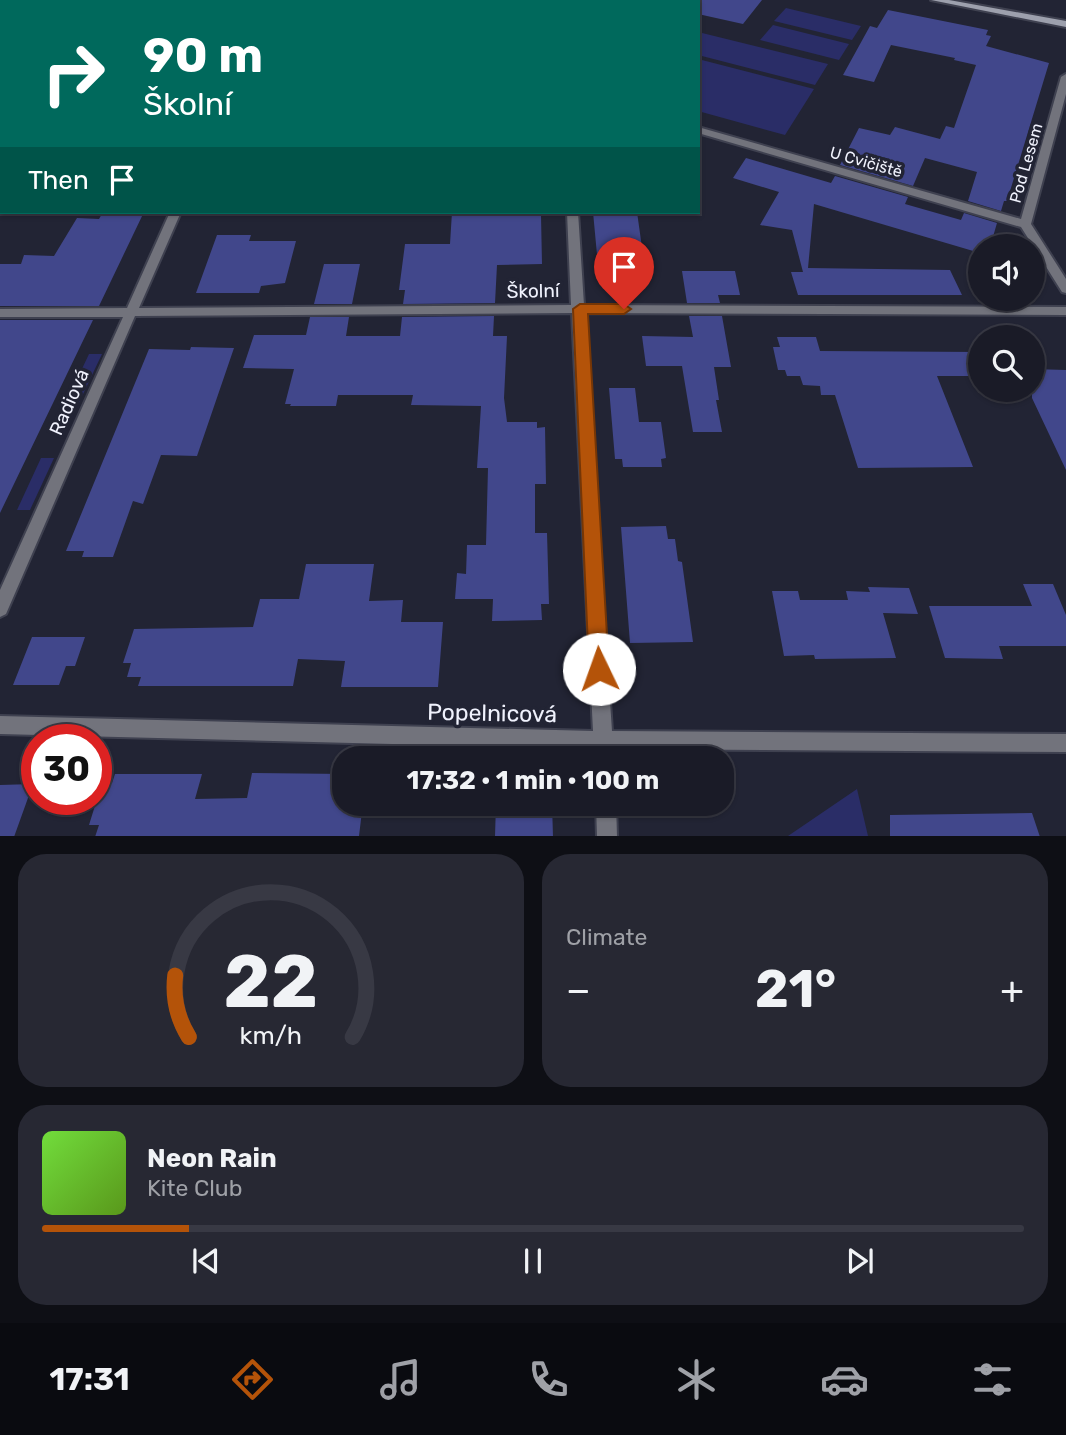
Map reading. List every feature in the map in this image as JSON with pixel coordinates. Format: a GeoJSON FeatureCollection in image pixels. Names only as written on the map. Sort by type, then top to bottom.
{"type":"FeatureCollection","features":[{"type":"Feature","properties":{"kind":"street"},"geometry":{"type":"LineString","coordinates":[[936,0],[1066,24]]}},
{"type":"Feature","properties":{"kind":"street","name":"Pod Lesem"},"geometry":{"type":"LineString","coordinates":[[1066,77],[1025,224],[1066,289]]}},
{"type":"Feature","properties":{"kind":"street","name":"U Cvičiště"},"geometry":{"type":"LineString","coordinates":[[700,131],[1025,224]]}},
{"type":"Feature","properties":{"kind":"street","name":"Radiová"},"geometry":{"type":"LineString","coordinates":[[0,609],[175,214]]}},
{"type":"Feature","properties":{"kind":"street"},"geometry":{"type":"LineString","coordinates":[[572,214],[580,309],[603,746]]}},
{"type":"Feature","properties":{"kind":"street","name":"Školní"},"geometry":{"type":"LineString","coordinates":[[0,313],[580,309],[1066,311]]}},
{"type":"Feature","properties":{"kind":"street","name":"Popelnicová"},"geometry":{"type":"LineString","coordinates":[[0,724],[531,746]]}},
{"type":"Feature","properties":{"kind":"street","name":"Popelnicová"},"geometry":{"type":"LineString","coordinates":[[734,747],[1066,743]]}},
{"type":"Feature","properties":{"kind":"street"},"geometry":{"type":"LineString","coordinates":[[606,816],[607,836]]}},
{"type":"Feature","properties":{"kind":"shaded area"},"geometry":{"type":"Polygon","coordinates":[[[786,8],[861,26],[852,40],[774,21],[786,8]]]}},
{"type":"Feature","properties":{"kind":"shaded area"},"geometry":{"type":"Polygon","coordinates":[[[773,25],[849,44],[839,60],[760,40],[773,25]]]}},
{"type":"Feature","properties":{"kind":"shaded area"},"geometry":{"type":"Polygon","coordinates":[[[700,32],[828,64],[815,85],[700,56],[700,32]]]}},
{"type":"Feature","properties":{"kind":"shaded area"},"geometry":{"type":"Polygon","coordinates":[[[700,60],[814,89],[785,135],[700,112],[700,60]]]}},
{"type":"Feature","properties":{"kind":"shaded area"},"geometry":{"type":"Polygon","coordinates":[[[89,354],[102,354],[67,428],[54,428],[89,354]]]}},
{"type":"Feature","properties":{"kind":"shaded area"},"geometry":{"type":"Polygon","coordinates":[[[41,458],[54,458],[30,510],[17,510],[41,458]]]}},
{"type":"Feature","properties":{"kind":"shaded area"},"geometry":{"type":"Polygon","coordinates":[[[857,789],[868,836],[788,836],[857,789]]]}},
{"type":"Feature","properties":{"kind":"building"},"geometry":{"type":"Polygon","coordinates":[[[700,0],[762,0],[743,24],[700,14],[700,0]]]}},
{"type":"Feature","properties":{"kind":"building"},"geometry":{"type":"Polygon","coordinates":[[[888,10],[988,30],[986,35],[991,36],[986,46],[1049,63],[1007,201],[1004,201],[1001,211],[968,201],[977,172],[925,158],[913,186],[840,165],[859,128],[890,135],[895,127],[940,139],[946,126],[954,128],[976,65],[891,45],[874,82],[843,75],[870,26],[877,28],[888,10]]]}},
{"type":"Feature","properties":{"kind":"building"},"geometry":{"type":"Polygon","coordinates":[[[746,158],[831,183],[835,176],[908,197],[905,204],[961,220],[964,213],[997,223],[994,234],[968,234],[968,249],[814,204],[808,268],[950,270],[962,295],[798,295],[791,272],[803,272],[792,230],[760,225],[779,192],[733,178],[746,158]]]}},
{"type":"Feature","properties":{"kind":"building"},"geometry":{"type":"Polygon","coordinates":[[[102,214],[143,214],[99,306],[0,306],[0,264],[21,264],[24,255],[54,256],[77,218],[99,219],[102,214]]]}},
{"type":"Feature","properties":{"kind":"building"},"geometry":{"type":"Polygon","coordinates":[[[452,214],[541,215],[542,264],[497,265],[495,303],[403,304],[405,290],[399,290],[405,244],[450,244],[452,214]]]}},
{"type":"Feature","properties":{"kind":"building"},"geometry":{"type":"Polygon","coordinates":[[[593,214],[637,214],[646,276],[599,276],[593,214]]]}},
{"type":"Feature","properties":{"kind":"building"},"geometry":{"type":"Polygon","coordinates":[[[217,235],[251,235],[249,241],[296,241],[285,283],[261,286],[259,293],[196,293],[217,235]]]}},
{"type":"Feature","properties":{"kind":"building"},"geometry":{"type":"Polygon","coordinates":[[[324,264],[360,264],[352,304],[314,304],[324,264]]]}},
{"type":"Feature","properties":{"kind":"building"},"geometry":{"type":"Polygon","coordinates":[[[682,271],[735,271],[740,295],[718,295],[720,303],[687,303],[682,271]]]}},
{"type":"Feature","properties":{"kind":"building"},"geometry":{"type":"Polygon","coordinates":[[[494,316],[493,336],[507,336],[504,398],[507,422],[537,422],[537,428],[545,427],[546,484],[535,484],[535,533],[547,533],[549,604],[541,604],[542,620],[492,621],[493,599],[455,599],[457,573],[466,574],[467,545],[486,545],[488,468],[477,468],[481,406],[411,405],[413,395],[338,395],[336,406],[290,406],[291,404],[285,404],[294,369],[243,368],[254,335],[306,335],[310,317],[349,317],[346,336],[400,336],[402,317],[494,316]]]}},
{"type":"Feature","properties":{"kind":"building"},"geometry":{"type":"Polygon","coordinates":[[[689,316],[722,316],[731,367],[714,367],[722,432],[693,432],[682,366],[646,366],[642,336],[693,337],[689,316]]]}},
{"type":"Feature","properties":{"kind":"building"},"geometry":{"type":"Polygon","coordinates":[[[0,320],[93,320],[0,513],[0,320]]]}},
{"type":"Feature","properties":{"kind":"building"},"geometry":{"type":"Polygon","coordinates":[[[777,337],[816,337],[820,351],[968,352],[968,376],[937,376],[973,467],[858,468],[835,395],[821,395],[820,386],[803,385],[800,376],[787,376],[785,370],[778,370],[773,347],[780,347],[777,337]]]}},
{"type":"Feature","properties":{"kind":"building"},"geometry":{"type":"Polygon","coordinates":[[[191,347],[234,348],[197,456],[161,455],[143,504],[133,501],[113,557],[82,557],[84,551],[66,551],[149,349],[190,350],[191,347]]]}},
{"type":"Feature","properties":{"kind":"building"},"geometry":{"type":"Polygon","coordinates":[[[1045,369],[1066,370],[1066,470],[1034,402],[1045,402],[1045,369]]]}},
{"type":"Feature","properties":{"kind":"building"},"geometry":{"type":"Polygon","coordinates":[[[609,388],[635,388],[639,422],[661,422],[666,458],[661,459],[662,467],[623,467],[622,459],[615,459],[609,388]]]}},
{"type":"Feature","properties":{"kind":"building"},"geometry":{"type":"Polygon","coordinates":[[[666,526],[668,539],[675,539],[678,561],[682,562],[693,642],[630,643],[621,527],[666,526]]]}},
{"type":"Feature","properties":{"kind":"building"},"geometry":{"type":"Polygon","coordinates":[[[306,564],[374,564],[369,601],[403,600],[401,622],[443,622],[438,687],[341,687],[345,661],[298,659],[293,686],[138,686],[141,677],[127,677],[131,663],[123,663],[134,629],[253,627],[260,599],[299,599],[306,564]]]}},
{"type":"Feature","properties":{"kind":"building"},"geometry":{"type":"Polygon","coordinates":[[[1023,584],[1053,584],[1066,615],[1066,646],[999,646],[1003,659],[945,658],[929,606],[1032,606],[1023,584]]]}},
{"type":"Feature","properties":{"kind":"building"},"geometry":{"type":"Polygon","coordinates":[[[868,587],[909,588],[918,614],[883,613],[896,658],[815,659],[814,655],[784,656],[772,591],[798,591],[800,600],[848,600],[846,591],[870,592],[868,587]]]}},
{"type":"Feature","properties":{"kind":"building"},"geometry":{"type":"Polygon","coordinates":[[[32,637],[85,637],[75,666],[66,666],[59,685],[13,685],[32,637]]]}},
{"type":"Feature","properties":{"kind":"building"},"geometry":{"type":"Polygon","coordinates":[[[252,773],[332,774],[332,816],[361,816],[359,836],[95,836],[99,825],[89,825],[92,815],[112,815],[112,783],[115,774],[202,774],[195,799],[247,798],[252,773]]]}},
{"type":"Feature","properties":{"kind":"building"},"geometry":{"type":"Polygon","coordinates":[[[21,784],[22,815],[14,836],[0,836],[0,785],[21,784]]]}},
{"type":"Feature","properties":{"kind":"building"},"geometry":{"type":"Polygon","coordinates":[[[1032,813],[1040,836],[890,836],[890,815],[1032,813]]]}},
{"type":"Feature","properties":{"kind":"building"},"geometry":{"type":"Polygon","coordinates":[[[496,816],[552,816],[553,836],[495,836],[496,816]]]}},
{"type":"Feature","properties":{"kind":"route"},"geometry":{"type":"LineString","coordinates":[[599,669],[580,309],[624,309]]}}]}
